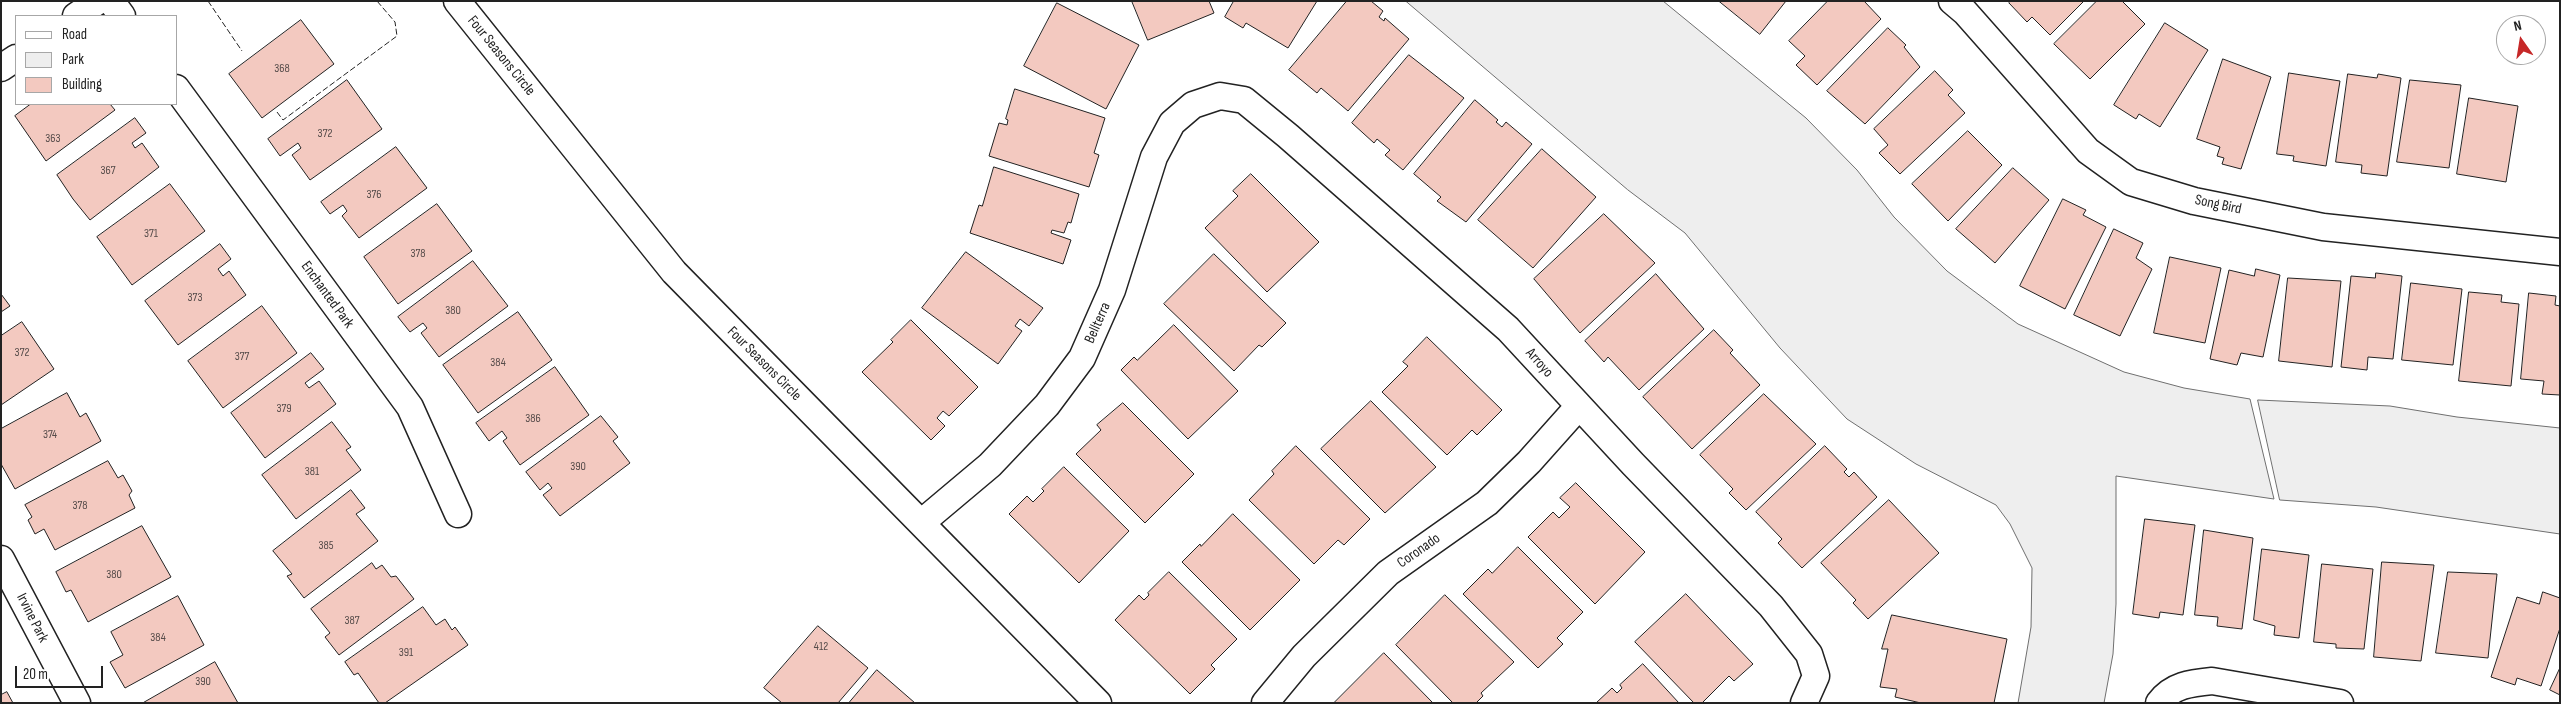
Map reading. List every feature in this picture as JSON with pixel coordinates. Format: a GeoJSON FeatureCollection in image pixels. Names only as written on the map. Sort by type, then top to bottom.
{"type":"FeatureCollection","features":[{"type":"Feature","properties":{"kind":"street"},"geometry":{"type":"LineString","coordinates":[[77,15],[98,1]]}},
{"type":"Feature","properties":{"kind":"street"},"geometry":{"type":"LineString","coordinates":[[111,1],[121,15]]}},
{"type":"Feature","properties":{"kind":"street","name":"Four Seasons Circle"},"geometry":{"type":"LineString","coordinates":[[457,1],[674,272],[1098,703]]}},
{"type":"Feature","properties":{"kind":"street","name":"Song Bird"},"geometry":{"type":"LineString","coordinates":[[1952,1],[1965,12],[2088,151],[2131,182],[2194,201],[2323,226],[2560,252]]}},
{"type":"Feature","properties":{"kind":"street"},"geometry":{"type":"LineString","coordinates":[[1,68],[15,59]]}},
{"type":"Feature","properties":{"kind":"street","name":"Enchanted Park"},"geometry":{"type":"LineString","coordinates":[[178,91],[410,407],[458,514]]}},
{"type":"Feature","properties":{"kind":"street","name":"Bellterra"},"geometry":{"type":"LineString","coordinates":[[921,523],[990,464],[1046,406],[1082,358],[1112,290],[1154,157],[1172,123],[1193,105],[1220,96]]}},
{"type":"Feature","properties":{"kind":"street","name":"Arroyo"},"geometry":{"type":"LineString","coordinates":[[1220,96],[1244,100],[1288,136],[1508,328],[1579,406],[1771,606],[1810,654],[1816,676],[1804,703]]}},
{"type":"Feature","properties":{"kind":"street","name":"Coronado"},"geometry":{"type":"LineString","coordinates":[[1265,703],[1304,656],[1388,573],[1487,503],[1529,462],[1579,406]]}},
{"type":"Feature","properties":{"kind":"street","name":"Irvine Park"},"geometry":{"type":"LineString","coordinates":[[1,559],[77,703]]}},
{"type":"Feature","properties":{"kind":"street"},"geometry":{"type":"LineString","coordinates":[[2163,697],[2194,683],[2212,681],[2340,703]]}},
{"type":"Feature","properties":{"kind":"green space"},"geometry":{"type":"Polygon","coordinates":[[[1406,1],[1663,1],[1806,118],[1857,170],[1894,217],[1947,271],[2018,324],[2124,372],[2184,388],[2250,399],[2274,499],[2116,476],[2116,604],[2113,654],[2104,703],[2018,703],[2031,627],[2032,568],[2010,524],[1996,505],[1916,464],[1847,419],[1780,348],[1685,233],[1628,190],[1406,1]]]}},
{"type":"Feature","properties":{"kind":"green space"},"geometry":{"type":"Polygon","coordinates":[[[2258,400],[2390,406],[2457,417],[2560,428],[2560,534],[2376,507],[2280,500],[2258,400]]]}},
{"type":"Feature","properties":{"kind":"building"},"geometry":{"type":"Polygon","coordinates":[[[1132,1],[1209,1],[1214,13],[1148,40],[1132,1]]]}},
{"type":"Feature","properties":{"kind":"building"},"geometry":{"type":"Polygon","coordinates":[[[1234,1],[1317,1],[1288,48],[1246,23],[1243,28],[1225,17],[1234,1]]]}},
{"type":"Feature","properties":{"kind":"building"},"geometry":{"type":"Polygon","coordinates":[[[1347,1],[1371,1],[1383,11],[1379,17],[1384,21],[1385,18],[1409,39],[1348,111],[1321,88],[1317,93],[1289,70],[1347,1]]]}},
{"type":"Feature","properties":{"kind":"building"},"geometry":{"type":"Polygon","coordinates":[[[1719,1],[1786,1],[1760,34],[1719,1]]]}},
{"type":"Feature","properties":{"kind":"building"},"geometry":{"type":"Polygon","coordinates":[[[1828,1],[1864,1],[1881,19],[1817,85],[1796,65],[1805,56],[1789,41],[1828,1]]]}},
{"type":"Feature","properties":{"kind":"building"},"geometry":{"type":"Polygon","coordinates":[[[2011,1],[2084,1],[2050,35],[2032,17],[2027,22],[2009,3],[2011,1]]]}},
{"type":"Feature","properties":{"kind":"building"},"geometry":{"type":"Polygon","coordinates":[[[2097,1],[2122,1],[2145,24],[2090,79],[2054,44],[2097,1]]]}},
{"type":"Feature","properties":{"kind":"building"},"geometry":{"type":"Polygon","coordinates":[[[1057,3],[1139,45],[1106,109],[1024,66],[1057,3]]]}},
{"type":"Feature","properties":{"kind":"building"},"geometry":{"type":"Polygon","coordinates":[[[301,20],[334,64],[262,118],[229,74],[301,20]]]}},
{"type":"Feature","properties":{"kind":"building"},"geometry":{"type":"Polygon","coordinates":[[[2165,23],[2208,50],[2160,127],[2139,114],[2136,119],[2114,105],[2165,23]]]}},
{"type":"Feature","properties":{"kind":"building"},"geometry":{"type":"Polygon","coordinates":[[[1888,28],[1906,45],[1904,47],[1920,67],[1865,124],[1827,91],[1888,28]]]}},
{"type":"Feature","properties":{"kind":"building"},"geometry":{"type":"Polygon","coordinates":[[[1409,55],[1464,98],[1403,170],[1385,155],[1390,150],[1377,139],[1374,143],[1352,123],[1409,55]]]}},
{"type":"Feature","properties":{"kind":"building"},"geometry":{"type":"Polygon","coordinates":[[[2223,59],[2271,77],[2241,169],[2222,164],[2224,158],[2217,156],[2220,147],[2197,139],[2223,59]]]}},
{"type":"Feature","properties":{"kind":"building"},"geometry":{"type":"Polygon","coordinates":[[[1935,71],[1953,90],[1948,95],[1965,113],[1900,174],[1879,153],[1888,145],[1874,129],[1935,71]]]}},
{"type":"Feature","properties":{"kind":"building"},"geometry":{"type":"Polygon","coordinates":[[[2289,73],[2340,81],[2326,166],[2293,161],[2294,156],[2277,154],[2289,73]]]}},
{"type":"Feature","properties":{"kind":"building"},"geometry":{"type":"Polygon","coordinates":[[[2348,74],[2377,78],[2378,74],[2401,78],[2387,176],[2361,173],[2362,165],[2336,162],[2348,74]]]}},
{"type":"Feature","properties":{"kind":"building"},"geometry":{"type":"Polygon","coordinates":[[[347,80],[382,129],[310,180],[292,155],[301,148],[298,143],[280,156],[268,139],[347,80]]]}},
{"type":"Feature","properties":{"kind":"building"},"geometry":{"type":"Polygon","coordinates":[[[2410,80],[2461,85],[2449,168],[2397,162],[2410,80]]]}},
{"type":"Feature","properties":{"kind":"building"},"geometry":{"type":"Polygon","coordinates":[[[1015,89],[1105,118],[1094,153],[1099,155],[1089,187],[989,156],[999,123],[1007,125],[1008,120],[1006,119],[1015,89]]]}},
{"type":"Feature","properties":{"kind":"building"},"geometry":{"type":"Polygon","coordinates":[[[2469,98],[2518,106],[2506,182],[2457,174],[2469,98]]]}},
{"type":"Feature","properties":{"kind":"building"},"geometry":{"type":"Polygon","coordinates":[[[1475,100],[1498,120],[1496,122],[1502,127],[1506,122],[1532,144],[1466,222],[1437,201],[1441,197],[1414,174],[1475,100]]]}},
{"type":"Feature","properties":{"kind":"building"},"geometry":{"type":"Polygon","coordinates":[[[30,105],[111,105],[115,110],[46,161],[15,116],[30,105]]]}},
{"type":"Feature","properties":{"kind":"building"},"geometry":{"type":"Polygon","coordinates":[[[135,118],[146,133],[132,143],[135,148],[142,143],[159,167],[90,220],[57,175],[135,118]]]}},
{"type":"Feature","properties":{"kind":"building"},"geometry":{"type":"Polygon","coordinates":[[[1968,131],[2002,165],[1948,221],[1912,184],[1968,131]]]}},
{"type":"Feature","properties":{"kind":"building"},"geometry":{"type":"Polygon","coordinates":[[[396,147],[427,188],[359,238],[342,216],[347,211],[343,205],[330,214],[321,202],[396,147]]]}},
{"type":"Feature","properties":{"kind":"building"},"geometry":{"type":"Polygon","coordinates":[[[1542,149],[1596,197],[1533,268],[1478,220],[1542,149]]]}},
{"type":"Feature","properties":{"kind":"building"},"geometry":{"type":"Polygon","coordinates":[[[994,167],[1079,194],[1071,223],[1068,222],[1064,233],[1052,230],[1051,233],[1071,240],[1063,264],[970,233],[979,205],[982,206],[994,167]]]}},
{"type":"Feature","properties":{"kind":"building"},"geometry":{"type":"Polygon","coordinates":[[[2013,168],[2049,200],[1995,263],[1956,229],[2013,168]]]}},
{"type":"Feature","properties":{"kind":"building"},"geometry":{"type":"Polygon","coordinates":[[[1251,174],[1319,242],[1267,292],[1205,228],[1238,196],[1233,191],[1251,174]]]}},
{"type":"Feature","properties":{"kind":"building"},"geometry":{"type":"Polygon","coordinates":[[[170,184],[205,231],[132,285],[97,237],[170,184]]]}},
{"type":"Feature","properties":{"kind":"building"},"geometry":{"type":"Polygon","coordinates":[[[2063,199],[2086,210],[2083,215],[2106,227],[2065,309],[2020,286],[2063,199]]]}},
{"type":"Feature","properties":{"kind":"building"},"geometry":{"type":"Polygon","coordinates":[[[437,204],[472,251],[398,304],[364,257],[437,204]]]}},
{"type":"Feature","properties":{"kind":"building"},"geometry":{"type":"Polygon","coordinates":[[[1604,214],[1655,263],[1580,333],[1534,279],[1604,214]]]}},
{"type":"Feature","properties":{"kind":"building"},"geometry":{"type":"Polygon","coordinates":[[[2114,229],[2143,243],[2136,258],[2152,269],[2120,336],[2074,315],[2114,229]]]}},
{"type":"Feature","properties":{"kind":"building"},"geometry":{"type":"Polygon","coordinates":[[[220,244],[231,259],[218,269],[223,276],[229,271],[246,295],[178,345],[145,301],[220,244]]]}},
{"type":"Feature","properties":{"kind":"building"},"geometry":{"type":"Polygon","coordinates":[[[966,252],[1043,308],[1029,326],[1020,319],[1015,326],[1022,331],[998,364],[922,308],[966,252]]]}},
{"type":"Feature","properties":{"kind":"building"},"geometry":{"type":"Polygon","coordinates":[[[1214,254],[1286,323],[1262,347],[1259,345],[1234,371],[1164,304],[1214,254]]]}},
{"type":"Feature","properties":{"kind":"building"},"geometry":{"type":"Polygon","coordinates":[[[2170,257],[2221,268],[2205,343],[2154,333],[2170,257]]]}},
{"type":"Feature","properties":{"kind":"building"},"geometry":{"type":"Polygon","coordinates":[[[473,261],[508,306],[439,357],[421,333],[427,328],[423,323],[410,332],[398,317],[473,261]]]}},
{"type":"Feature","properties":{"kind":"building"},"geometry":{"type":"Polygon","coordinates":[[[2256,269],[2280,275],[2263,357],[2241,353],[2237,365],[2210,359],[2229,270],[2254,276],[2256,269]]]}},
{"type":"Feature","properties":{"kind":"building"},"geometry":{"type":"Polygon","coordinates":[[[2376,273],[2402,276],[2393,359],[2368,357],[2367,370],[2341,367],[2351,276],[2375,278],[2376,273]]]}},
{"type":"Feature","properties":{"kind":"building"},"geometry":{"type":"Polygon","coordinates":[[[1656,274],[1704,329],[1639,390],[1608,357],[1604,362],[1585,341],[1656,274]]]}},
{"type":"Feature","properties":{"kind":"building"},"geometry":{"type":"Polygon","coordinates":[[[2288,278],[2341,281],[2332,367],[2279,361],[2288,278]]]}},
{"type":"Feature","properties":{"kind":"building"},"geometry":{"type":"Polygon","coordinates":[[[2411,283],[2462,289],[2453,365],[2402,360],[2411,283]]]}},
{"type":"Feature","properties":{"kind":"building"},"geometry":{"type":"Polygon","coordinates":[[[2469,292],[2502,295],[2501,302],[2519,304],[2511,386],[2459,381],[2469,292]]]}},
{"type":"Feature","properties":{"kind":"building"},"geometry":{"type":"Polygon","coordinates":[[[2529,293],[2556,296],[2555,305],[2560,306],[2560,395],[2542,394],[2544,381],[2521,379],[2529,293]]]}},
{"type":"Feature","properties":{"kind":"building"},"geometry":{"type":"Polygon","coordinates":[[[1,294],[10,306],[1,312],[1,294]]]}},
{"type":"Feature","properties":{"kind":"building"},"geometry":{"type":"Polygon","coordinates":[[[262,306],[297,353],[223,408],[188,361],[262,306]]]}},
{"type":"Feature","properties":{"kind":"building"},"geometry":{"type":"Polygon","coordinates":[[[518,312],[552,360],[478,413],[443,365],[518,312]]]}},
{"type":"Feature","properties":{"kind":"building"},"geometry":{"type":"Polygon","coordinates":[[[911,320],[978,387],[949,416],[943,411],[937,418],[945,426],[931,440],[862,372],[893,342],[891,340],[911,320]]]}},
{"type":"Feature","properties":{"kind":"building"},"geometry":{"type":"Polygon","coordinates":[[[22,322],[54,369],[1,405],[1,336],[22,322]]]}},
{"type":"Feature","properties":{"kind":"building"},"geometry":{"type":"Polygon","coordinates":[[[1174,325],[1238,391],[1188,439],[1121,370],[1134,357],[1137,360],[1174,325]]]}},
{"type":"Feature","properties":{"kind":"building"},"geometry":{"type":"Polygon","coordinates":[[[1714,330],[1733,350],[1730,353],[1760,385],[1692,449],[1643,397],[1714,330]]]}},
{"type":"Feature","properties":{"kind":"building"},"geometry":{"type":"Polygon","coordinates":[[[1427,337],[1502,410],[1477,435],[1472,430],[1447,455],[1382,392],[1408,366],[1403,362],[1427,337]]]}},
{"type":"Feature","properties":{"kind":"building"},"geometry":{"type":"Polygon","coordinates":[[[311,353],[324,369],[305,383],[309,388],[319,381],[336,404],[265,458],[231,413],[311,353]]]}},
{"type":"Feature","properties":{"kind":"building"},"geometry":{"type":"Polygon","coordinates":[[[555,367],[589,415],[520,465],[503,441],[507,438],[502,431],[489,441],[476,423],[555,367]]]}},
{"type":"Feature","properties":{"kind":"building"},"geometry":{"type":"Polygon","coordinates":[[[67,393],[80,417],[86,413],[101,441],[15,489],[1,464],[1,429],[67,393]]]}},
{"type":"Feature","properties":{"kind":"building"},"geometry":{"type":"Polygon","coordinates":[[[1764,394],[1816,444],[1746,510],[1729,493],[1733,489],[1700,455],[1764,394]]]}},
{"type":"Feature","properties":{"kind":"building"},"geometry":{"type":"Polygon","coordinates":[[[1371,401],[1436,467],[1385,513],[1321,449],[1371,401]]]}},
{"type":"Feature","properties":{"kind":"building"},"geometry":{"type":"Polygon","coordinates":[[[1123,403],[1194,474],[1145,523],[1076,454],[1101,430],[1097,425],[1123,403]]]}},
{"type":"Feature","properties":{"kind":"building"},"geometry":{"type":"Polygon","coordinates":[[[601,416],[618,437],[613,441],[630,463],[560,516],[543,495],[552,488],[548,483],[540,490],[526,472],[601,416]]]}},
{"type":"Feature","properties":{"kind":"building"},"geometry":{"type":"Polygon","coordinates":[[[332,422],[351,447],[346,450],[361,470],[296,519],[262,475],[332,422]]]}},
{"type":"Feature","properties":{"kind":"building"},"geometry":{"type":"Polygon","coordinates":[[[1296,446],[1370,519],[1344,545],[1338,540],[1314,564],[1249,500],[1274,474],[1272,471],[1296,446]]]}},
{"type":"Feature","properties":{"kind":"building"},"geometry":{"type":"Polygon","coordinates":[[[1825,446],[1847,469],[1844,472],[1849,477],[1854,472],[1877,497],[1802,568],[1778,543],[1782,539],[1756,512],[1825,446]]]}},
{"type":"Feature","properties":{"kind":"building"},"geometry":{"type":"Polygon","coordinates":[[[108,461],[118,478],[123,475],[132,491],[129,495],[135,508],[55,550],[44,529],[35,534],[28,520],[32,517],[25,505],[108,461]]]}},
{"type":"Feature","properties":{"kind":"building"},"geometry":{"type":"Polygon","coordinates":[[[1064,467],[1129,531],[1079,583],[1009,514],[1027,496],[1033,502],[1044,491],[1042,489],[1064,467]]]}},
{"type":"Feature","properties":{"kind":"building"},"geometry":{"type":"Polygon","coordinates":[[[1576,483],[1645,552],[1595,604],[1528,537],[1553,512],[1559,518],[1570,507],[1560,498],[1576,483]]]}},
{"type":"Feature","properties":{"kind":"building"},"geometry":{"type":"Polygon","coordinates":[[[351,490],[365,508],[356,514],[378,541],[304,598],[287,576],[292,574],[273,551],[351,490]]]}},
{"type":"Feature","properties":{"kind":"building"},"geometry":{"type":"Polygon","coordinates":[[[1889,500],[1939,553],[1868,619],[1853,603],[1856,600],[1821,563],[1889,500]]]}},
{"type":"Feature","properties":{"kind":"building"},"geometry":{"type":"Polygon","coordinates":[[[1233,514],[1300,580],[1250,630],[1182,562],[1233,514]]]}},
{"type":"Feature","properties":{"kind":"building"},"geometry":{"type":"Polygon","coordinates":[[[2145,519],[2195,525],[2183,615],[2160,612],[2159,618],[2133,614],[2145,519]]]}},
{"type":"Feature","properties":{"kind":"building"},"geometry":{"type":"Polygon","coordinates":[[[142,526],[171,577],[88,622],[71,590],[66,592],[56,572],[142,526]]]}},
{"type":"Feature","properties":{"kind":"building"},"geometry":{"type":"Polygon","coordinates":[[[2204,530],[2253,538],[2242,629],[2217,626],[2218,617],[2195,615],[2204,530]]]}},
{"type":"Feature","properties":{"kind":"building"},"geometry":{"type":"Polygon","coordinates":[[[1518,547],[1583,612],[1557,638],[1563,644],[1538,668],[1463,594],[1488,569],[1492,573],[1518,547]]]}},
{"type":"Feature","properties":{"kind":"building"},"geometry":{"type":"Polygon","coordinates":[[[2262,549],[2309,555],[2299,638],[2274,635],[2275,626],[2254,620],[2262,549]]]}},
{"type":"Feature","properties":{"kind":"building"},"geometry":{"type":"Polygon","coordinates":[[[2382,562],[2434,565],[2421,661],[2374,657],[2382,562]]]}},
{"type":"Feature","properties":{"kind":"building"},"geometry":{"type":"Polygon","coordinates":[[[372,563],[376,569],[382,565],[391,577],[396,576],[414,599],[339,655],[325,637],[330,633],[311,609],[372,563]]]}},
{"type":"Feature","properties":{"kind":"building"},"geometry":{"type":"Polygon","coordinates":[[[2322,564],[2373,569],[2364,649],[2336,648],[2336,644],[2314,642],[2322,564]]]}},
{"type":"Feature","properties":{"kind":"building"},"geometry":{"type":"Polygon","coordinates":[[[1169,572],[1237,639],[1211,665],[1215,669],[1190,694],[1115,620],[1139,595],[1144,600],[1149,595],[1148,593],[1169,572]]]}},
{"type":"Feature","properties":{"kind":"building"},"geometry":{"type":"Polygon","coordinates":[[[2448,572],[2497,574],[2488,658],[2436,653],[2448,572]]]}},
{"type":"Feature","properties":{"kind":"building"},"geometry":{"type":"Polygon","coordinates":[[[2543,592],[2560,598],[2560,628],[2541,686],[2517,678],[2515,685],[2491,677],[2517,597],[2539,604],[2543,592]]]}},
{"type":"Feature","properties":{"kind":"building"},"geometry":{"type":"Polygon","coordinates":[[[1686,594],[1753,664],[1734,681],[1729,676],[1702,703],[1694,703],[1635,642],[1686,594]]]}},
{"type":"Feature","properties":{"kind":"building"},"geometry":{"type":"Polygon","coordinates":[[[1445,595],[1514,662],[1481,693],[1483,696],[1476,703],[1453,703],[1396,645],[1445,595]]]}},
{"type":"Feature","properties":{"kind":"building"},"geometry":{"type":"Polygon","coordinates":[[[178,596],[204,645],[125,688],[110,662],[123,655],[111,632],[178,596]]]}},
{"type":"Feature","properties":{"kind":"building"},"geometry":{"type":"Polygon","coordinates":[[[423,607],[436,625],[445,619],[452,630],[455,627],[468,645],[385,703],[379,703],[358,673],[354,675],[345,662],[423,607]]]}},
{"type":"Feature","properties":{"kind":"building"},"geometry":{"type":"Polygon","coordinates":[[[1892,615],[2007,639],[1994,703],[1921,703],[1895,697],[1897,689],[1880,687],[1888,649],[1882,649],[1892,615]]]}},
{"type":"Feature","properties":{"kind":"building"},"geometry":{"type":"Polygon","coordinates":[[[818,626],[868,668],[838,703],[782,703],[764,688],[818,626]]]}},
{"type":"Feature","properties":{"kind":"building"},"geometry":{"type":"Polygon","coordinates":[[[1384,653],[1433,703],[1334,703],[1384,653]]]}},
{"type":"Feature","properties":{"kind":"building"},"geometry":{"type":"Polygon","coordinates":[[[215,662],[238,703],[143,703],[215,662]]]}},
{"type":"Feature","properties":{"kind":"building"},"geometry":{"type":"Polygon","coordinates":[[[1643,664],[1679,703],[1596,703],[1612,688],[1617,693],[1622,688],[1620,685],[1643,664]]]}},
{"type":"Feature","properties":{"kind":"building"},"geometry":{"type":"Polygon","coordinates":[[[2560,668],[2560,695],[2550,690],[2560,668]]]}},
{"type":"Feature","properties":{"kind":"building"},"geometry":{"type":"Polygon","coordinates":[[[877,670],[915,703],[849,703],[877,670]]]}},
{"type":"Feature","properties":{"kind":"building"},"geometry":{"type":"Polygon","coordinates":[[[7,692],[13,703],[1,703],[1,695],[7,692]]]}},
{"type":"Feature","properties":{"kind":"fence"},"geometry":{"type":"LineString","coordinates":[[208,1],[242,51]]}},
{"type":"Feature","properties":{"kind":"fence"},"geometry":{"type":"LineString","coordinates":[[277,112],[283,120],[397,36],[395,22],[377,1]]}}]}
